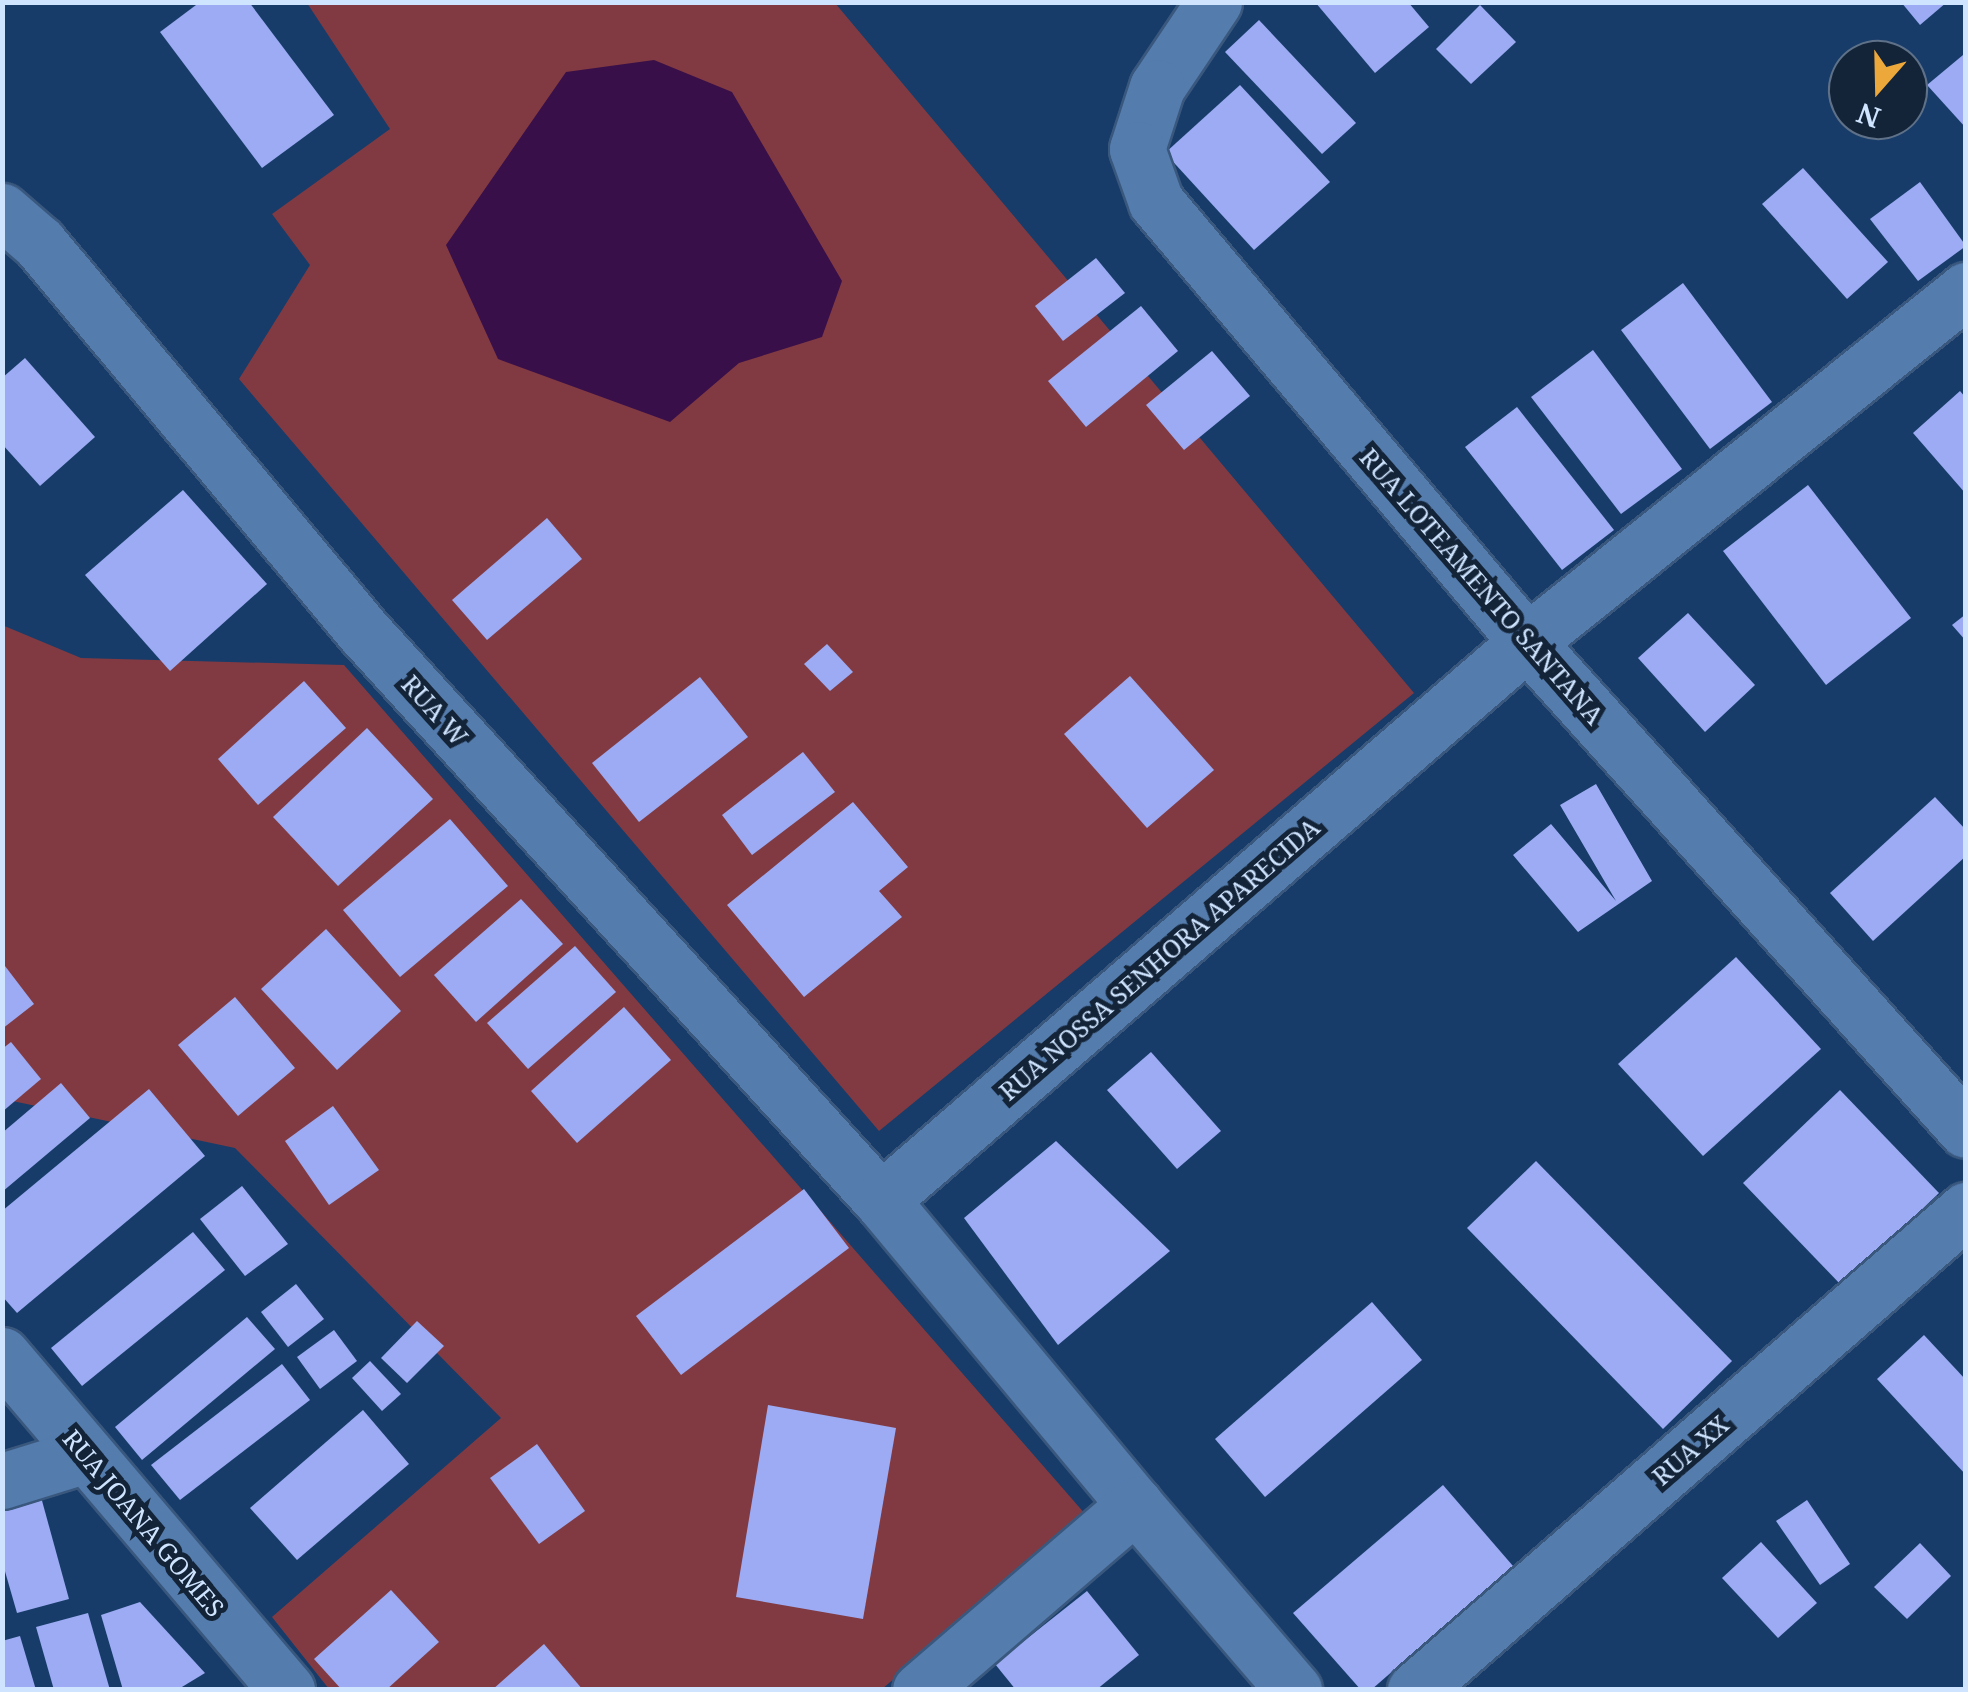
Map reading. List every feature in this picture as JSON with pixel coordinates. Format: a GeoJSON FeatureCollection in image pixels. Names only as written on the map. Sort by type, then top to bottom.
{"type":"FeatureCollection","features":[{"type":"Feature","properties":{"kind":"street","name":"RUA LOTEAMENTO SANTANA"},"geometry":{"type":"LineString","coordinates":[[1214,2],[1157,87],[1137,149],[1156,202],[1526,642],[1966,1130]]}},
{"type":"Feature","properties":{"kind":"street","name":"RUA W"},"geometry":{"type":"LineString","coordinates":[[2,211],[39,243],[363,631],[881,1200]]}},
{"type":"Feature","properties":{"kind":"street","name":"RUA NOSSA SENHORA APARECIDA"},"geometry":{"type":"LineString","coordinates":[[881,1200],[1526,642],[1958,313]]}},
{"type":"Feature","properties":{"kind":"street"},"geometry":{"type":"LineString","coordinates":[[881,1200],[1294,1690]]}},
{"type":"Feature","properties":{"kind":"street","name":"RUA XX"},"geometry":{"type":"LineString","coordinates":[[1416,1690],[1966,1210]]}},
{"type":"Feature","properties":{"kind":"street","name":"RUA JOANA GOMES"},"geometry":{"type":"LineString","coordinates":[[2,1355],[286,1690]]}},
{"type":"Feature","properties":{"kind":"street"},"geometry":{"type":"LineString","coordinates":[[2,1481],[86,1455]]}},
{"type":"Feature","properties":{"kind":"street"},"geometry":{"type":"LineString","coordinates":[[920,1690],[1135,1505]]}},
{"type":"Feature","properties":{"kind":"shaded area"},"geometry":{"type":"Polygon","coordinates":[[[307,3],[835,3],[1414,693],[879,1131],[239,379],[310,265],[272,214],[390,129],[307,3]]]}},
{"type":"Feature","properties":{"kind":"shaded area"},"geometry":{"type":"Polygon","coordinates":[[[654,60],[732,92],[842,281],[822,337],[739,363],[670,422],[498,359],[446,245],[566,72],[654,60]]]}},
{"type":"Feature","properties":{"kind":"shaded area"},"geometry":{"type":"Polygon","coordinates":[[[2,625],[81,658],[344,665],[1086,1515],[882,1689],[329,1689],[272,1617],[501,1418],[235,1148],[3,1099],[2,625]]]}},
{"type":"Feature","properties":{"kind":"building"},"geometry":{"type":"Polygon","coordinates":[[[200,2],[249,2],[334,115],[262,168],[160,32],[200,2]]]}},
{"type":"Feature","properties":{"kind":"building"},"geometry":{"type":"Polygon","coordinates":[[[1315,2],[1408,2],[1429,27],[1375,73],[1315,2]]]}},
{"type":"Feature","properties":{"kind":"building"},"geometry":{"type":"Polygon","coordinates":[[[1901,2],[1947,2],[1920,25],[1901,2]]]}},
{"type":"Feature","properties":{"kind":"building"},"geometry":{"type":"Polygon","coordinates":[[[1480,5],[1516,42],[1471,84],[1436,49],[1480,5]]]}},
{"type":"Feature","properties":{"kind":"building"},"geometry":{"type":"Polygon","coordinates":[[[1259,20],[1356,123],[1322,154],[1225,52],[1259,20]]]}},
{"type":"Feature","properties":{"kind":"building"},"geometry":{"type":"Polygon","coordinates":[[[1963,55],[1966,58],[1966,128],[1928,86],[1963,55]]]}},
{"type":"Feature","properties":{"kind":"building"},"geometry":{"type":"Polygon","coordinates":[[[1240,85],[1330,182],[1254,250],[1165,153],[1240,85]]]}},
{"type":"Feature","properties":{"kind":"building"},"geometry":{"type":"Polygon","coordinates":[[[1803,168],[1888,262],[1847,299],[1762,204],[1803,168]]]}},
{"type":"Feature","properties":{"kind":"building"},"geometry":{"type":"Polygon","coordinates":[[[1920,182],[1966,246],[1918,281],[1870,219],[1920,182]]]}},
{"type":"Feature","properties":{"kind":"building"},"geometry":{"type":"Polygon","coordinates":[[[1096,258],[1125,293],[1063,341],[1035,306],[1096,258]]]}},
{"type":"Feature","properties":{"kind":"building"},"geometry":{"type":"Polygon","coordinates":[[[1683,283],[1772,402],[1710,449],[1621,330],[1683,283]]]}},
{"type":"Feature","properties":{"kind":"building"},"geometry":{"type":"Polygon","coordinates":[[[1141,306],[1178,351],[1086,427],[1048,381],[1141,306]]]}},
{"type":"Feature","properties":{"kind":"building"},"geometry":{"type":"Polygon","coordinates":[[[1593,350],[1682,469],[1621,514],[1531,397],[1593,350]]]}},
{"type":"Feature","properties":{"kind":"building"},"geometry":{"type":"Polygon","coordinates":[[[1212,351],[1250,396],[1184,450],[1146,405],[1212,351]]]}},
{"type":"Feature","properties":{"kind":"building"},"geometry":{"type":"Polygon","coordinates":[[[25,358],[95,437],[40,486],[2,444],[2,378],[25,358]]]}},
{"type":"Feature","properties":{"kind":"building"},"geometry":{"type":"Polygon","coordinates":[[[1960,391],[1966,398],[1966,494],[1913,433],[1960,391]]]}},
{"type":"Feature","properties":{"kind":"building"},"geometry":{"type":"Polygon","coordinates":[[[1517,407],[1614,530],[1562,570],[1465,447],[1517,407]]]}},
{"type":"Feature","properties":{"kind":"building"},"geometry":{"type":"Polygon","coordinates":[[[1808,485],[1911,618],[1826,685],[1723,551],[1808,485]]]}},
{"type":"Feature","properties":{"kind":"building"},"geometry":{"type":"Polygon","coordinates":[[[183,490],[267,584],[170,671],[85,575],[183,490]]]}},
{"type":"Feature","properties":{"kind":"building"},"geometry":{"type":"Polygon","coordinates":[[[547,518],[582,559],[487,640],[452,600],[547,518]]]}},
{"type":"Feature","properties":{"kind":"building"},"geometry":{"type":"Polygon","coordinates":[[[1688,613],[1755,685],[1705,732],[1638,658],[1688,613]]]}},
{"type":"Feature","properties":{"kind":"building"},"geometry":{"type":"Polygon","coordinates":[[[1966,614],[1966,641],[1952,625],[1966,614]]]}},
{"type":"Feature","properties":{"kind":"building"},"geometry":{"type":"Polygon","coordinates":[[[827,644],[853,672],[830,691],[804,664],[827,644]]]}},
{"type":"Feature","properties":{"kind":"building"},"geometry":{"type":"Polygon","coordinates":[[[1130,676],[1214,770],[1147,828],[1064,734],[1130,676]]]}},
{"type":"Feature","properties":{"kind":"building"},"geometry":{"type":"Polygon","coordinates":[[[700,677],[748,737],[639,822],[592,763],[700,677]]]}},
{"type":"Feature","properties":{"kind":"building"},"geometry":{"type":"Polygon","coordinates":[[[304,681],[346,728],[258,805],[218,759],[304,681]]]}},
{"type":"Feature","properties":{"kind":"building"},"geometry":{"type":"Polygon","coordinates":[[[367,728],[433,799],[338,886],[273,817],[367,728]]]}},
{"type":"Feature","properties":{"kind":"building"},"geometry":{"type":"Polygon","coordinates":[[[803,752],[835,792],[752,855],[722,815],[803,752]]]}},
{"type":"Feature","properties":{"kind":"building"},"geometry":{"type":"Polygon","coordinates":[[[1596,784],[1652,881],[1578,932],[1513,855],[1551,824],[1616,901],[1560,805],[1596,784]]]}},
{"type":"Feature","properties":{"kind":"building"},"geometry":{"type":"Polygon","coordinates":[[[1935,797],[1966,830],[1966,856],[1873,941],[1830,893],[1935,797]]]}},
{"type":"Feature","properties":{"kind":"building"},"geometry":{"type":"Polygon","coordinates":[[[853,802],[908,867],[879,891],[902,917],[804,997],[727,905],[853,802]]]}},
{"type":"Feature","properties":{"kind":"building"},"geometry":{"type":"Polygon","coordinates":[[[450,819],[508,886],[400,977],[343,910],[450,819]]]}},
{"type":"Feature","properties":{"kind":"building"},"geometry":{"type":"Polygon","coordinates":[[[521,899],[563,944],[476,1022],[434,975],[521,899]]]}},
{"type":"Feature","properties":{"kind":"building"},"geometry":{"type":"Polygon","coordinates":[[[326,929],[401,1011],[337,1070],[261,989],[326,929]]]}},
{"type":"Feature","properties":{"kind":"building"},"geometry":{"type":"Polygon","coordinates":[[[575,946],[616,992],[528,1069],[487,1023],[575,946]]]}},
{"type":"Feature","properties":{"kind":"building"},"geometry":{"type":"Polygon","coordinates":[[[1736,957],[1821,1049],[1703,1156],[1618,1064],[1736,957]]]}},
{"type":"Feature","properties":{"kind":"building"},"geometry":{"type":"Polygon","coordinates":[[[5,966],[34,1004],[2,1029],[2,968],[5,966]]]}},
{"type":"Feature","properties":{"kind":"building"},"geometry":{"type":"Polygon","coordinates":[[[235,997],[295,1068],[238,1116],[178,1045],[235,997]]]}},
{"type":"Feature","properties":{"kind":"building"},"geometry":{"type":"Polygon","coordinates":[[[624,1007],[671,1060],[577,1143],[531,1091],[624,1007]]]}},
{"type":"Feature","properties":{"kind":"building"},"geometry":{"type":"Polygon","coordinates":[[[11,1042],[41,1079],[2,1112],[2,1049],[11,1042]]]}},
{"type":"Feature","properties":{"kind":"building"},"geometry":{"type":"Polygon","coordinates":[[[1151,1052],[1221,1131],[1177,1169],[1107,1090],[1151,1052]]]}},
{"type":"Feature","properties":{"kind":"building"},"geometry":{"type":"Polygon","coordinates":[[[61,1083],[90,1118],[2,1192],[2,1133],[61,1083]]]}},
{"type":"Feature","properties":{"kind":"building"},"geometry":{"type":"Polygon","coordinates":[[[149,1089],[205,1156],[17,1313],[2,1296],[2,1211],[149,1089]]]}},
{"type":"Feature","properties":{"kind":"building"},"geometry":{"type":"Polygon","coordinates":[[[1840,1090],[1939,1193],[1842,1286],[1743,1183],[1840,1090]]]}},
{"type":"Feature","properties":{"kind":"building"},"geometry":{"type":"Polygon","coordinates":[[[333,1106],[379,1170],[329,1205],[285,1141],[333,1106]]]}},
{"type":"Feature","properties":{"kind":"building"},"geometry":{"type":"Polygon","coordinates":[[[1056,1141],[1170,1251],[1058,1345],[964,1218],[1056,1141]]]}},
{"type":"Feature","properties":{"kind":"building"},"geometry":{"type":"Polygon","coordinates":[[[1536,1161],[1732,1361],[1663,1429],[1467,1228],[1536,1161]]]}},
{"type":"Feature","properties":{"kind":"building"},"geometry":{"type":"Polygon","coordinates":[[[242,1186],[288,1244],[245,1276],[200,1219],[242,1186]]]}},
{"type":"Feature","properties":{"kind":"building"},"geometry":{"type":"Polygon","coordinates":[[[804,1189],[849,1248],[681,1375],[636,1316],[804,1189]]]}},
{"type":"Feature","properties":{"kind":"building"},"geometry":{"type":"Polygon","coordinates":[[[193,1232],[225,1270],[82,1386],[51,1348],[193,1232]]]}},
{"type":"Feature","properties":{"kind":"building"},"geometry":{"type":"Polygon","coordinates":[[[296,1284],[324,1319],[288,1347],[261,1312],[296,1284]]]}},
{"type":"Feature","properties":{"kind":"building"},"geometry":{"type":"Polygon","coordinates":[[[1372,1302],[1422,1360],[1265,1497],[1215,1439],[1372,1302]]]}},
{"type":"Feature","properties":{"kind":"building"},"geometry":{"type":"Polygon","coordinates":[[[247,1317],[275,1349],[142,1460],[115,1427],[247,1317]]]}},
{"type":"Feature","properties":{"kind":"building"},"geometry":{"type":"Polygon","coordinates":[[[417,1321],[444,1346],[407,1383],[381,1358],[417,1321]]]}},
{"type":"Feature","properties":{"kind":"building"},"geometry":{"type":"Polygon","coordinates":[[[334,1330],[357,1361],[320,1389],[297,1357],[334,1330]]]}},
{"type":"Feature","properties":{"kind":"building"},"geometry":{"type":"Polygon","coordinates":[[[1924,1335],[1966,1380],[1966,1475],[1877,1379],[1924,1335]]]}},
{"type":"Feature","properties":{"kind":"building"},"geometry":{"type":"Polygon","coordinates":[[[370,1361],[401,1394],[382,1411],[352,1378],[370,1361]]]}},
{"type":"Feature","properties":{"kind":"building"},"geometry":{"type":"Polygon","coordinates":[[[282,1364],[310,1400],[180,1500],[151,1465],[282,1364]]]}},
{"type":"Feature","properties":{"kind":"building"},"geometry":{"type":"Polygon","coordinates":[[[768,1405],[896,1428],[863,1619],[736,1597],[768,1405]]]}},
{"type":"Feature","properties":{"kind":"building"},"geometry":{"type":"Polygon","coordinates":[[[363,1410],[409,1464],[297,1560],[250,1508],[363,1410]]]}},
{"type":"Feature","properties":{"kind":"building"},"geometry":{"type":"Polygon","coordinates":[[[537,1444],[585,1511],[539,1544],[490,1478],[537,1444]]]}},
{"type":"Feature","properties":{"kind":"building"},"geometry":{"type":"Polygon","coordinates":[[[1443,1485],[1513,1566],[1371,1690],[1361,1690],[1293,1613],[1443,1485]]]}},
{"type":"Feature","properties":{"kind":"building"},"geometry":{"type":"Polygon","coordinates":[[[41,1497],[69,1599],[17,1613],[2,1561],[2,1508],[41,1497]]]}},
{"type":"Feature","properties":{"kind":"building"},"geometry":{"type":"Polygon","coordinates":[[[1807,1500],[1850,1564],[1820,1585],[1776,1521],[1807,1500]]]}},
{"type":"Feature","properties":{"kind":"building"},"geometry":{"type":"Polygon","coordinates":[[[1761,1542],[1817,1603],[1778,1638],[1722,1578],[1761,1542]]]}},
{"type":"Feature","properties":{"kind":"building"},"geometry":{"type":"Polygon","coordinates":[[[1920,1543],[1951,1576],[1907,1619],[1874,1587],[1920,1543]]]}},
{"type":"Feature","properties":{"kind":"building"},"geometry":{"type":"Polygon","coordinates":[[[391,1590],[439,1642],[386,1690],[342,1690],[314,1659],[391,1590]]]}},
{"type":"Feature","properties":{"kind":"building"},"geometry":{"type":"Polygon","coordinates":[[[1087,1591],[1139,1655],[1096,1690],[1016,1690],[995,1664],[1087,1591]]]}},
{"type":"Feature","properties":{"kind":"building"},"geometry":{"type":"Polygon","coordinates":[[[140,1602],[205,1673],[177,1690],[123,1690],[101,1615],[140,1602]]]}},
{"type":"Feature","properties":{"kind":"building"},"geometry":{"type":"Polygon","coordinates":[[[88,1613],[110,1690],[54,1690],[36,1627],[88,1613]]]}},
{"type":"Feature","properties":{"kind":"building"},"geometry":{"type":"Polygon","coordinates":[[[20,1636],[36,1690],[2,1690],[2,1641],[20,1636]]]}},
{"type":"Feature","properties":{"kind":"building"},"geometry":{"type":"Polygon","coordinates":[[[544,1644],[583,1690],[492,1690],[544,1644]]]}}]}
